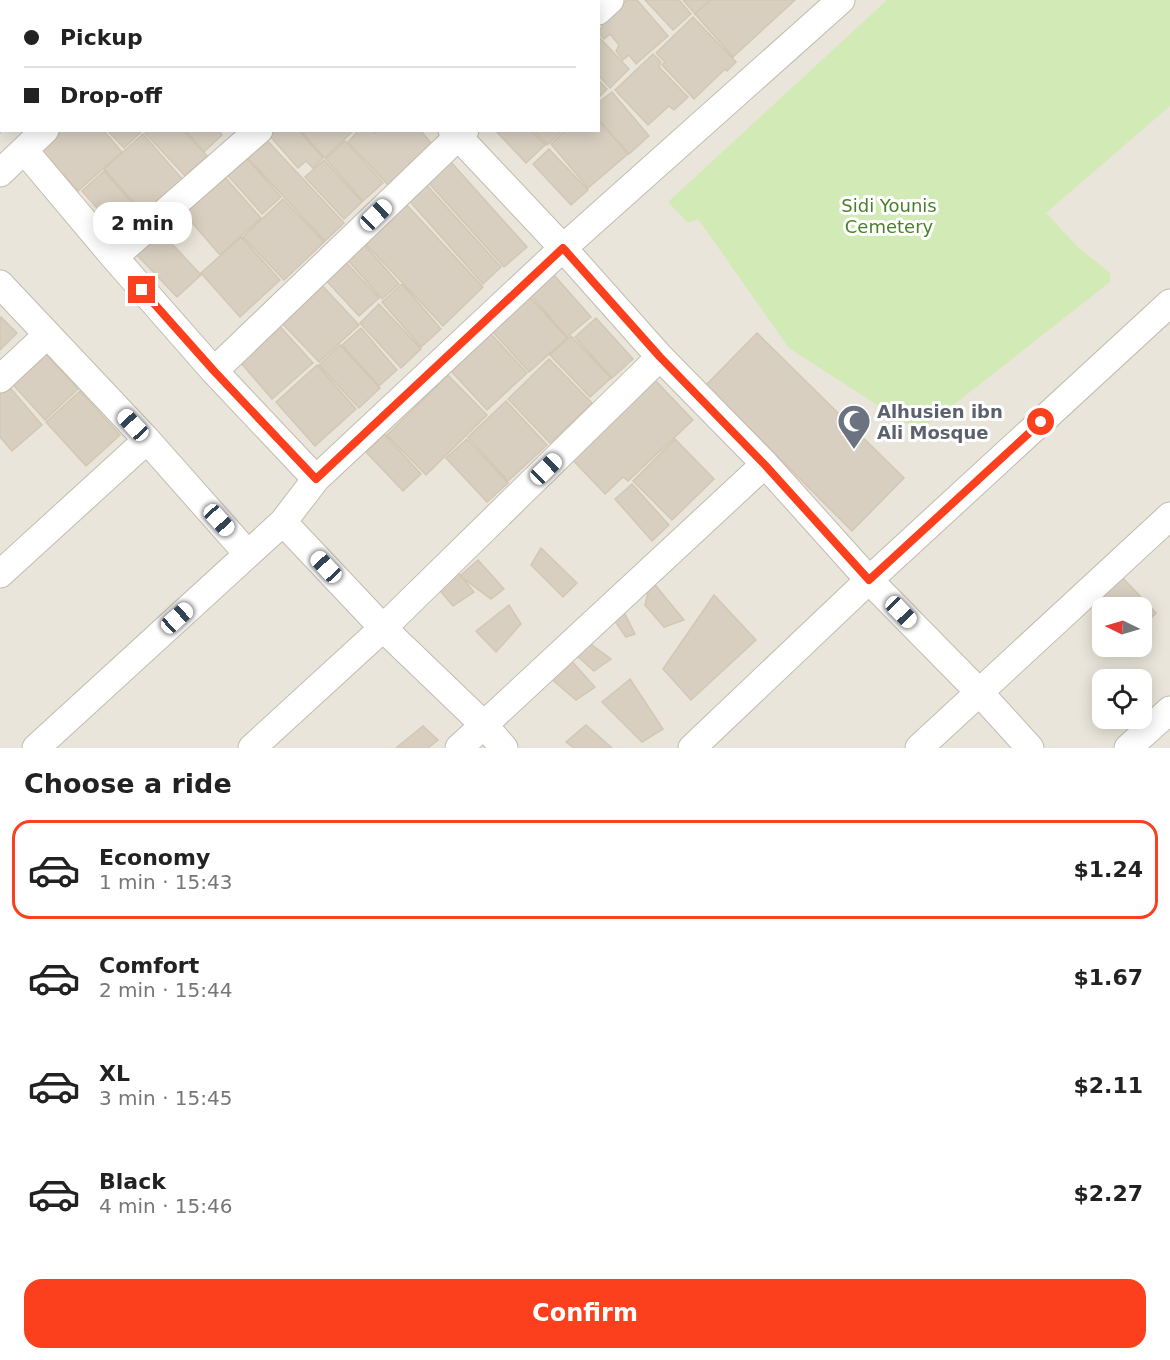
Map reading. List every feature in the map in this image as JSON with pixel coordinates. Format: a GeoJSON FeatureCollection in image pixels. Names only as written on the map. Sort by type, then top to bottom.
{"type":"FeatureCollection","features":[{"type":"Feature","properties":{"kind":"street"},"geometry":{"type":"LineString","coordinates":[[36,748],[283,522],[316,479],[563,248],[841,0]]}},
{"type":"Feature","properties":{"kind":"street"},"geometry":{"type":"LineString","coordinates":[[0,172],[43,132]]}},
{"type":"Feature","properties":{"kind":"street"},"geometry":{"type":"LineString","coordinates":[[114,257],[258,132]]}},
{"type":"Feature","properties":{"kind":"street"},"geometry":{"type":"LineString","coordinates":[[214,371],[458,133],[660,357],[765,465],[869,580],[980,693],[1030,748]]}},
{"type":"Feature","properties":{"kind":"street"},"geometry":{"type":"LineString","coordinates":[[24,150],[214,371],[316,479]]}},
{"type":"Feature","properties":{"kind":"street"},"geometry":{"type":"LineString","coordinates":[[0,284],[147,440],[247,553]]}},
{"type":"Feature","properties":{"kind":"street"},"geometry":{"type":"LineString","coordinates":[[692,748],[869,580],[1167,312]]}},
{"type":"Feature","properties":{"kind":"street"},"geometry":{"type":"LineString","coordinates":[[0,379],[47,335]]}},
{"type":"Feature","properties":{"kind":"street"},"geometry":{"type":"LineString","coordinates":[[252,748],[383,628],[660,357]]}},
{"type":"Feature","properties":{"kind":"street"},"geometry":{"type":"LineString","coordinates":[[0,574],[147,440]]}},
{"type":"Feature","properties":{"kind":"street"},"geometry":{"type":"LineString","coordinates":[[459,748],[765,465]]}},
{"type":"Feature","properties":{"kind":"street"},"geometry":{"type":"LineString","coordinates":[[919,748],[1170,516]]}},
{"type":"Feature","properties":{"kind":"street"},"geometry":{"type":"LineString","coordinates":[[283,522],[383,628],[484,725],[504,748]]}},
{"type":"Feature","properties":{"kind":"street"},"geometry":{"type":"LineString","coordinates":[[1128,748],[1170,710]]}},
{"type":"Feature","properties":{"kind":"shaded area"},"geometry":{"type":"Polygon","coordinates":[[[600,0],[1170,0],[1170,748],[0,748],[0,132],[600,132],[600,0]]]}},
{"type":"Feature","properties":{"kind":"green space","name":"Sidi Younis Cemetery"},"geometry":{"type":"Polygon","coordinates":[[[887,0],[1170,0],[1170,106],[1046,213],[1079,248],[1110,273],[1110,282],[919,432],[789,348],[698,219],[688,223],[668,202],[887,0]]]}},
{"type":"Feature","properties":{"kind":"building"},"geometry":{"type":"Polygon","coordinates":[[[627,0],[637,0],[668,36],[636,64],[629,55],[623,60],[616,51],[619,45],[610,34],[604,39],[600,34],[603,26],[600,23],[627,0]]]}},
{"type":"Feature","properties":{"kind":"building"},"geometry":{"type":"Polygon","coordinates":[[[645,0],[679,0],[691,14],[673,30],[645,0]]]}},
{"type":"Feature","properties":{"kind":"building"},"geometry":{"type":"Polygon","coordinates":[[[683,0],[710,0],[695,14],[683,0]]]}},
{"type":"Feature","properties":{"kind":"building"},"geometry":{"type":"Polygon","coordinates":[[[710,0],[795,0],[733,57],[695,14],[710,0]]]}},
{"type":"Feature","properties":{"kind":"building"},"geometry":{"type":"Polygon","coordinates":[[[693,17],[736,62],[727,71],[725,69],[694,99],[662,65],[665,62],[656,53],[693,17]]]}},
{"type":"Feature","properties":{"kind":"building"},"geometry":{"type":"Polygon","coordinates":[[[600,38],[629,69],[610,88],[600,77],[600,38]]]}},
{"type":"Feature","properties":{"kind":"building"},"geometry":{"type":"Polygon","coordinates":[[[653,54],[661,62],[659,67],[688,97],[674,110],[669,106],[648,125],[615,90],[653,54]]]}},
{"type":"Feature","properties":{"kind":"building"},"geometry":{"type":"Polygon","coordinates":[[[600,82],[607,89],[600,96],[600,82]]]}},
{"type":"Feature","properties":{"kind":"building"},"geometry":{"type":"Polygon","coordinates":[[[612,92],[649,136],[629,154],[600,121],[600,101],[612,92]]]}},
{"type":"Feature","properties":{"kind":"building"},"geometry":{"type":"Polygon","coordinates":[[[600,122],[628,154],[588,188],[551,144],[564,132],[600,132],[600,122]]]}},
{"type":"Feature","properties":{"kind":"building"},"geometry":{"type":"Polygon","coordinates":[[[61,132],[105,132],[122,152],[78,191],[41,150],[61,132]]]}},
{"type":"Feature","properties":{"kind":"building"},"geometry":{"type":"Polygon","coordinates":[[[109,132],[141,132],[124,148],[109,132]]]}},
{"type":"Feature","properties":{"kind":"building"},"geometry":{"type":"Polygon","coordinates":[[[185,132],[207,156],[185,176],[145,133],[185,132]]]}},
{"type":"Feature","properties":{"kind":"building"},"geometry":{"type":"Polygon","coordinates":[[[187,132],[220,132],[222,135],[204,152],[187,132]]]}},
{"type":"Feature","properties":{"kind":"building"},"geometry":{"type":"Polygon","coordinates":[[[270,132],[300,132],[323,158],[313,168],[306,161],[298,168],[268,134],[270,132]]]}},
{"type":"Feature","properties":{"kind":"building"},"geometry":{"type":"Polygon","coordinates":[[[302,132],[352,132],[325,158],[302,132]]]}},
{"type":"Feature","properties":{"kind":"building"},"geometry":{"type":"Polygon","coordinates":[[[357,132],[422,132],[432,144],[388,185],[348,142],[357,132]]]}},
{"type":"Feature","properties":{"kind":"building"},"geometry":{"type":"Polygon","coordinates":[[[497,132],[533,132],[545,145],[526,163],[497,132]]]}},
{"type":"Feature","properties":{"kind":"building"},"geometry":{"type":"Polygon","coordinates":[[[536,132],[561,132],[547,145],[536,132]]]}},
{"type":"Feature","properties":{"kind":"building"},"geometry":{"type":"Polygon","coordinates":[[[143,134],[183,180],[145,215],[104,169],[143,134]]]}},
{"type":"Feature","properties":{"kind":"building"},"geometry":{"type":"Polygon","coordinates":[[[264,137],[344,223],[325,241],[245,155],[264,137]]]}},
{"type":"Feature","properties":{"kind":"building"},"geometry":{"type":"Polygon","coordinates":[[[345,141],[383,183],[363,201],[326,159],[345,141]]]}},
{"type":"Feature","properties":{"kind":"building"},"geometry":{"type":"Polygon","coordinates":[[[549,149],[588,190],[571,205],[533,164],[549,149]]]}},
{"type":"Feature","properties":{"kind":"building"},"geometry":{"type":"Polygon","coordinates":[[[243,154],[281,197],[262,214],[224,171],[243,154]]]}},
{"type":"Feature","properties":{"kind":"building"},"geometry":{"type":"Polygon","coordinates":[[[324,160],[362,202],[344,219],[305,177],[324,160]]]}},
{"type":"Feature","properties":{"kind":"building"},"geometry":{"type":"Polygon","coordinates":[[[450,161],[527,247],[504,267],[427,181],[450,161]]]}},
{"type":"Feature","properties":{"kind":"building"},"geometry":{"type":"Polygon","coordinates":[[[104,171],[142,214],[120,234],[82,191],[104,171]]]}},
{"type":"Feature","properties":{"kind":"building"},"geometry":{"type":"Polygon","coordinates":[[[223,175],[261,218],[220,255],[182,211],[223,175]]]}},
{"type":"Feature","properties":{"kind":"building"},"geometry":{"type":"Polygon","coordinates":[[[422,180],[501,267],[483,284],[405,196],[422,180]]]}},
{"type":"Feature","properties":{"kind":"building"},"geometry":{"type":"Polygon","coordinates":[[[283,199],[324,242],[284,280],[243,237],[283,199]]]}},
{"type":"Feature","properties":{"kind":"building"},"geometry":{"type":"Polygon","coordinates":[[[404,202],[483,287],[443,326],[363,241],[404,202]]]}},
{"type":"Feature","properties":{"kind":"building"},"geometry":{"type":"Polygon","coordinates":[[[160,231],[201,275],[177,297],[136,254],[160,231]]]}},
{"type":"Feature","properties":{"kind":"building"},"geometry":{"type":"Polygon","coordinates":[[[241,237],[280,280],[240,317],[201,273],[241,237]]]}},
{"type":"Feature","properties":{"kind":"building"},"geometry":{"type":"Polygon","coordinates":[[[363,243],[399,284],[382,299],[346,258],[363,243]]]}},
{"type":"Feature","properties":{"kind":"building"},"geometry":{"type":"Polygon","coordinates":[[[342,258],[379,298],[359,316],[323,277],[342,258]]]}},
{"type":"Feature","properties":{"kind":"building"},"geometry":{"type":"Polygon","coordinates":[[[554,275],[591,317],[567,337],[531,295],[554,275]]]}},
{"type":"Feature","properties":{"kind":"building"},"geometry":{"type":"Polygon","coordinates":[[[318,281],[359,325],[319,362],[278,319],[318,281]]]}},
{"type":"Feature","properties":{"kind":"building"},"geometry":{"type":"Polygon","coordinates":[[[402,284],[441,329],[421,347],[382,302],[402,284]]]}},
{"type":"Feature","properties":{"kind":"building"},"geometry":{"type":"Polygon","coordinates":[[[529,296],[567,338],[529,372],[491,330],[529,296]]]}},
{"type":"Feature","properties":{"kind":"building"},"geometry":{"type":"Polygon","coordinates":[[[379,304],[421,349],[401,368],[360,323],[379,304]]]}},
{"type":"Feature","properties":{"kind":"building"},"geometry":{"type":"Polygon","coordinates":[[[1,317],[17,333],[0,350],[0,319],[1,317]]]}},
{"type":"Feature","properties":{"kind":"building"},"geometry":{"type":"Polygon","coordinates":[[[596,318],[633,359],[612,378],[575,337],[596,318]]]}},
{"type":"Feature","properties":{"kind":"building"},"geometry":{"type":"Polygon","coordinates":[[[275,321],[313,363],[272,399],[235,356],[275,321]]]}},
{"type":"Feature","properties":{"kind":"building"},"geometry":{"type":"Polygon","coordinates":[[[361,328],[397,370],[379,386],[342,345],[361,328]]]}},
{"type":"Feature","properties":{"kind":"building"},"geometry":{"type":"Polygon","coordinates":[[[490,333],[527,373],[487,410],[450,370],[490,333]]]}},
{"type":"Feature","properties":{"kind":"building"},"geometry":{"type":"Polygon","coordinates":[[[757,333],[904,478],[852,531],[706,385],[757,333]]]}},
{"type":"Feature","properties":{"kind":"building"},"geometry":{"type":"Polygon","coordinates":[[[571,336],[611,378],[590,397],[550,355],[571,336]]]}},
{"type":"Feature","properties":{"kind":"building"},"geometry":{"type":"Polygon","coordinates":[[[340,345],[380,388],[359,408],[319,365],[340,345]]]}},
{"type":"Feature","properties":{"kind":"building"},"geometry":{"type":"Polygon","coordinates":[[[41,349],[78,389],[45,420],[8,379],[41,349]]]}},
{"type":"Feature","properties":{"kind":"building"},"geometry":{"type":"Polygon","coordinates":[[[549,359],[592,403],[550,443],[508,399],[549,359]]]}},
{"type":"Feature","properties":{"kind":"building"},"geometry":{"type":"Polygon","coordinates":[[[317,365],[356,409],[315,446],[276,402],[317,365]]]}},
{"type":"Feature","properties":{"kind":"building"},"geometry":{"type":"Polygon","coordinates":[[[448,375],[487,415],[426,475],[387,435],[448,375]]]}},
{"type":"Feature","properties":{"kind":"building"},"geometry":{"type":"Polygon","coordinates":[[[652,377],[693,420],[628,481],[623,477],[605,494],[569,456],[652,377]]]}},
{"type":"Feature","properties":{"kind":"building"},"geometry":{"type":"Polygon","coordinates":[[[6,383],[42,425],[12,451],[0,437],[0,388],[6,383]]]}},
{"type":"Feature","properties":{"kind":"building"},"geometry":{"type":"Polygon","coordinates":[[[80,391],[120,435],[86,466],[46,422],[80,391]]]}},
{"type":"Feature","properties":{"kind":"building"},"geometry":{"type":"Polygon","coordinates":[[[506,401],[547,445],[508,481],[468,437],[506,401]]]}},
{"type":"Feature","properties":{"kind":"building"},"geometry":{"type":"Polygon","coordinates":[[[384,434],[421,474],[403,491],[366,452],[384,434]]]}},
{"type":"Feature","properties":{"kind":"building"},"geometry":{"type":"Polygon","coordinates":[[[467,439],[508,483],[487,502],[446,458],[467,439]]]}},
{"type":"Feature","properties":{"kind":"building"},"geometry":{"type":"Polygon","coordinates":[[[675,439],[714,479],[672,520],[633,481],[675,439]]]}},
{"type":"Feature","properties":{"kind":"building"},"geometry":{"type":"Polygon","coordinates":[[[632,484],[669,525],[652,541],[615,499],[632,484]]]}},
{"type":"Feature","properties":{"kind":"building"},"geometry":{"type":"Polygon","coordinates":[[[541,548],[577,583],[563,597],[531,565],[541,548]]]}},
{"type":"Feature","properties":{"kind":"building"},"geometry":{"type":"Polygon","coordinates":[[[478,560],[504,589],[491,599],[460,576],[478,560]]]}},
{"type":"Feature","properties":{"kind":"building"},"geometry":{"type":"Polygon","coordinates":[[[456,570],[474,592],[453,606],[437,587],[456,570]]]}},
{"type":"Feature","properties":{"kind":"building"},"geometry":{"type":"Polygon","coordinates":[[[1119,574],[1141,597],[1106,597],[1101,592],[1119,574]]]}},
{"type":"Feature","properties":{"kind":"building"},"geometry":{"type":"Polygon","coordinates":[[[651,580],[684,620],[664,627],[645,605],[651,580]]]}},
{"type":"Feature","properties":{"kind":"building"},"geometry":{"type":"Polygon","coordinates":[[[714,595],[756,640],[691,700],[663,669],[714,595]]]}},
{"type":"Feature","properties":{"kind":"building"},"geometry":{"type":"Polygon","coordinates":[[[509,605],[521,624],[496,652],[476,631],[509,605]]]}},
{"type":"Feature","properties":{"kind":"building"},"geometry":{"type":"Polygon","coordinates":[[[624,612],[635,634],[626,637],[614,620],[624,612]]]}},
{"type":"Feature","properties":{"kind":"building"},"geometry":{"type":"Polygon","coordinates":[[[588,642],[611,659],[594,671],[577,656],[588,642]]]}},
{"type":"Feature","properties":{"kind":"building"},"geometry":{"type":"Polygon","coordinates":[[[568,657],[595,687],[576,700],[548,676],[568,657]]]}},
{"type":"Feature","properties":{"kind":"building"},"geometry":{"type":"Polygon","coordinates":[[[630,679],[663,729],[642,742],[602,702],[630,679]]]}},
{"type":"Feature","properties":{"kind":"building"},"geometry":{"type":"Polygon","coordinates":[[[586,725],[612,748],[574,748],[566,742],[586,725]]]}},
{"type":"Feature","properties":{"kind":"building"},"geometry":{"type":"Polygon","coordinates":[[[423,726],[438,740],[428,748],[396,748],[423,726]]]}},
{"type":"Feature","properties":{"kind":"place","name":"Alhusien ibn Ali Mosque"},"geometry":{"type":"Point","coordinates":[854,450]}},
{"type":"Feature","properties":{"kind":"route"},"geometry":{"type":"LineString","coordinates":[[142,290],[214,371],[316,479],[563,248],[660,357],[765,465],[869,580],[1041,422]]}}]}
